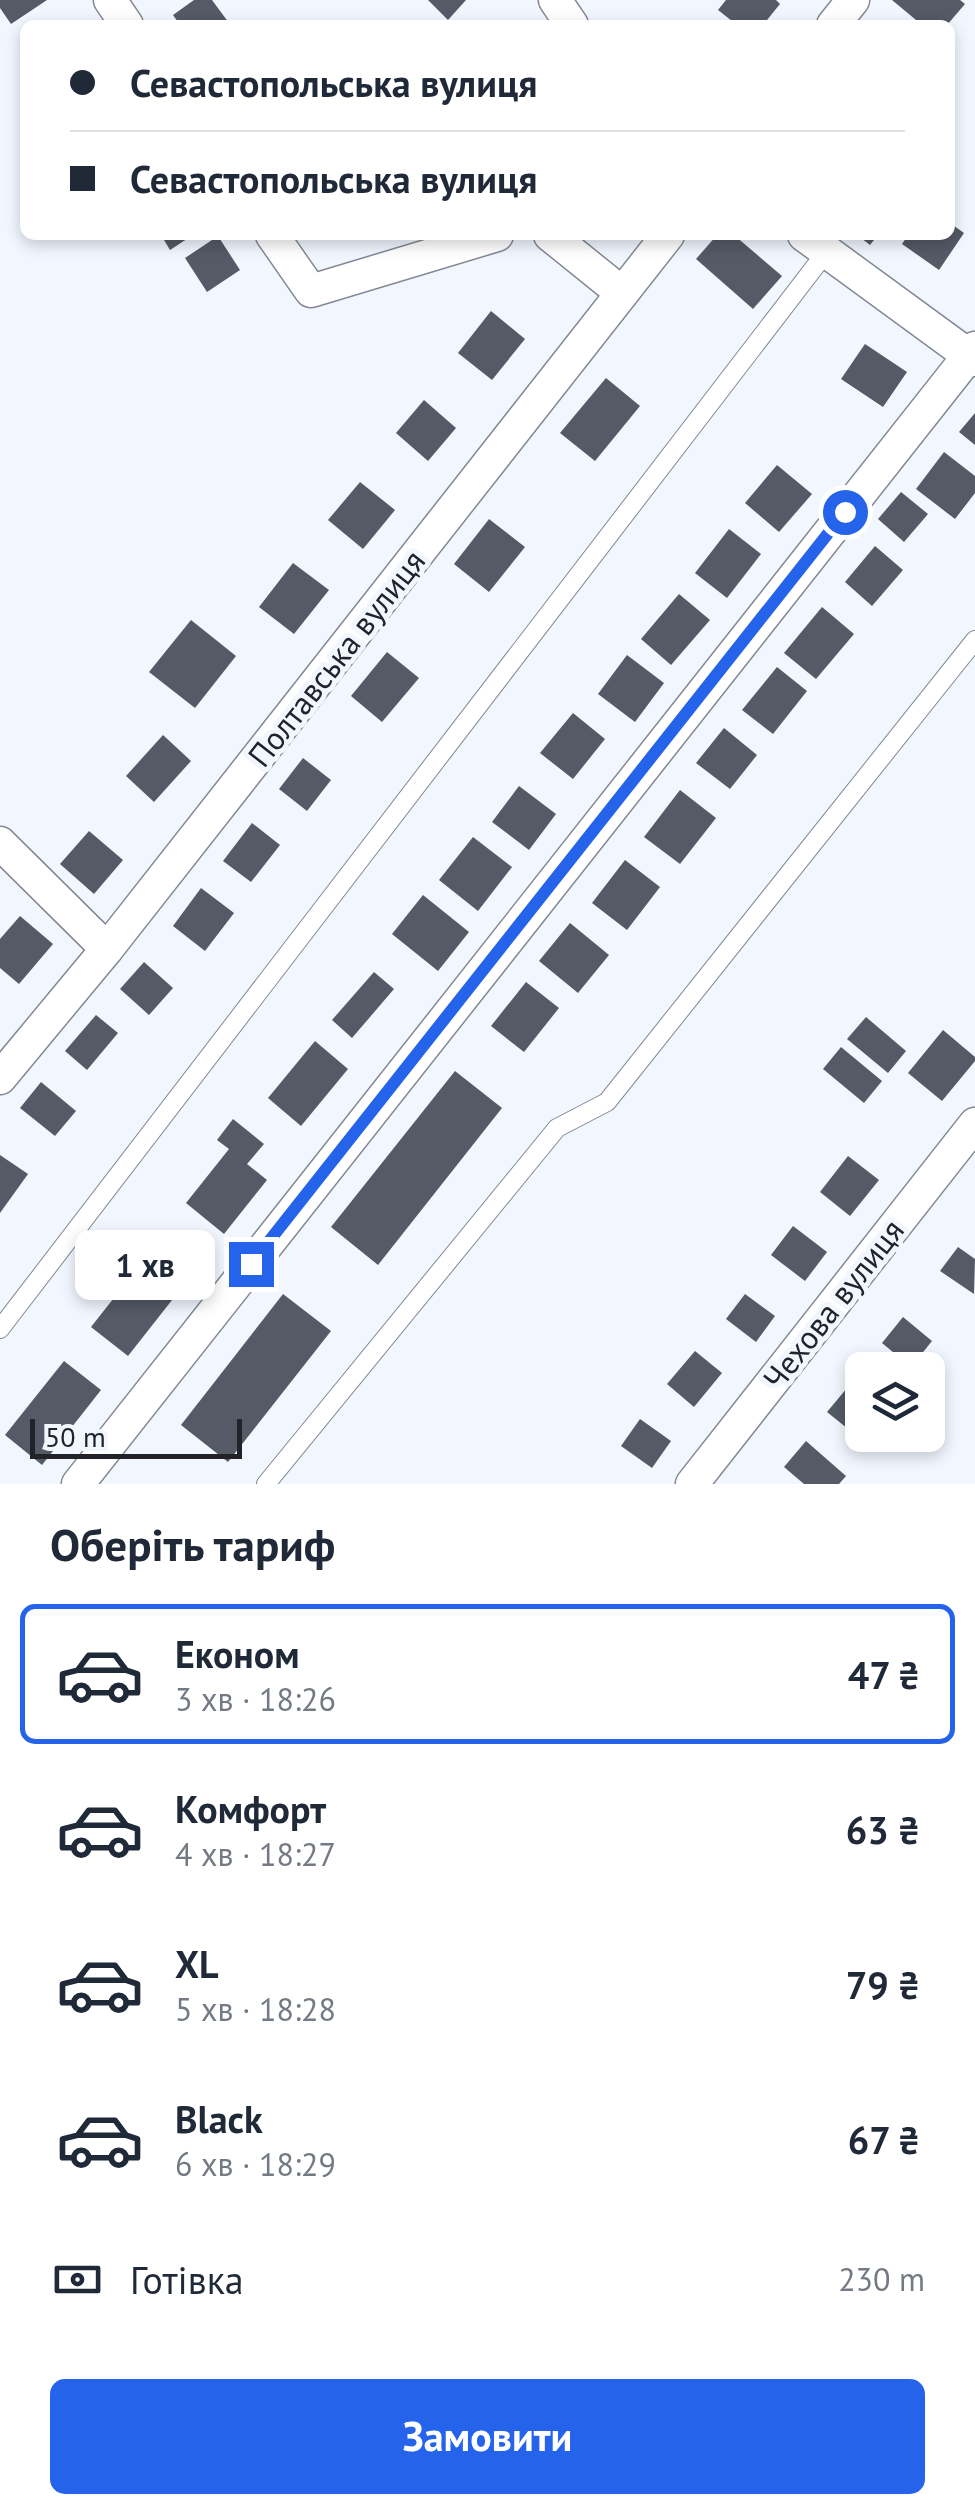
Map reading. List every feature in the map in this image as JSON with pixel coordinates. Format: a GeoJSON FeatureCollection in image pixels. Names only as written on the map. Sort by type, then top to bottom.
{"type":"FeatureCollection","features":[{"type":"Feature","properties":{"kind":"street"},"geometry":{"type":"LineString","coordinates":[[837,20],[852,0]]}},
{"type":"Feature","properties":{"kind":"street"},"geometry":{"type":"LineString","coordinates":[[276,240],[312,291],[481,240]]}},
{"type":"Feature","properties":{"kind":"street"},"geometry":{"type":"LineString","coordinates":[[556,240],[622,293]]}},
{"type":"Feature","properties":{"kind":"street","name":"Полтавська вулиця"},"geometry":{"type":"LineString","coordinates":[[0,1078],[107,949],[664,240]]}},
{"type":"Feature","properties":{"kind":"street"},"geometry":{"type":"LineString","coordinates":[[78,1484],[973,354],[816,243]]}},
{"type":"Feature","properties":{"kind":"street"},"geometry":{"type":"LineString","coordinates":[[0,843],[107,949]]}},
{"type":"Feature","properties":{"kind":"street","name":"Чехова вулиця"},"geometry":{"type":"LineString","coordinates":[[692,1484],[975,1124]]}},
{"type":"Feature","properties":{"kind":"lane"},"geometry":{"type":"LineString","coordinates":[[0,1329],[816,243]]}},
{"type":"Feature","properties":{"kind":"lane"},"geometry":{"type":"LineString","coordinates":[[266,1484],[556,1128],[607,1102],[975,640]]}},
{"type":"Feature","properties":{"kind":"building"},"geometry":{"type":"Polygon","coordinates":[[[0,0],[47,0],[11,24],[0,8],[0,0]]]}},
{"type":"Feature","properties":{"kind":"building"},"geometry":{"type":"Polygon","coordinates":[[[194,0],[212,0],[227,20],[176,20],[173,15],[194,0]]]}},
{"type":"Feature","properties":{"kind":"building"},"geometry":{"type":"Polygon","coordinates":[[[428,0],[466,0],[448,20],[428,0]]]}},
{"type":"Feature","properties":{"kind":"building"},"geometry":{"type":"Polygon","coordinates":[[[726,0],[776,0],[780,4],[767,20],[731,20],[718,10],[726,0]]]}},
{"type":"Feature","properties":{"kind":"building"},"geometry":{"type":"Polygon","coordinates":[[[892,0],[960,0],[965,4],[951,20],[916,20],[892,0]]]}},
{"type":"Feature","properties":{"kind":"building"},"geometry":{"type":"Polygon","coordinates":[[[955,227],[964,233],[939,270],[902,244],[905,240],[955,240],[955,227]]]}},
{"type":"Feature","properties":{"kind":"building"},"geometry":{"type":"Polygon","coordinates":[[[164,240],[185,240],[170,250],[164,240]]]}},
{"type":"Feature","properties":{"kind":"building"},"geometry":{"type":"Polygon","coordinates":[[[212,240],[221,240],[240,270],[207,292],[185,258],[212,240]]]}},
{"type":"Feature","properties":{"kind":"building"},"geometry":{"type":"Polygon","coordinates":[[[713,240],[740,240],[782,276],[753,309],[696,259],[713,240]]]}},
{"type":"Feature","properties":{"kind":"building"},"geometry":{"type":"Polygon","coordinates":[[[491,311],[525,339],[492,380],[458,353],[491,311]]]}},
{"type":"Feature","properties":{"kind":"building"},"geometry":{"type":"Polygon","coordinates":[[[865,344],[907,372],[883,407],[841,379],[865,344]]]}},
{"type":"Feature","properties":{"kind":"building"},"geometry":{"type":"Polygon","coordinates":[[[606,378],[640,406],[595,461],[560,433],[606,378]]]}},
{"type":"Feature","properties":{"kind":"building"},"geometry":{"type":"Polygon","coordinates":[[[424,400],[456,428],[428,461],[396,433],[424,400]]]}},
{"type":"Feature","properties":{"kind":"building"},"geometry":{"type":"Polygon","coordinates":[[[975,413],[975,445],[959,432],[975,413]]]}},
{"type":"Feature","properties":{"kind":"building"},"geometry":{"type":"Polygon","coordinates":[[[944,452],[975,476],[975,493],[955,519],[916,489],[944,452]]]}},
{"type":"Feature","properties":{"kind":"building"},"geometry":{"type":"Polygon","coordinates":[[[777,465],[812,494],[779,532],[745,503],[777,465]]]}},
{"type":"Feature","properties":{"kind":"building"},"geometry":{"type":"Polygon","coordinates":[[[360,482],[395,510],[363,549],[328,520],[360,482]]]}},
{"type":"Feature","properties":{"kind":"building"},"geometry":{"type":"Polygon","coordinates":[[[901,492],[928,514],[904,542],[878,519],[901,492]]]}},
{"type":"Feature","properties":{"kind":"building"},"geometry":{"type":"Polygon","coordinates":[[[489,519],[525,547],[489,592],[454,564],[489,519]]]}},
{"type":"Feature","properties":{"kind":"building"},"geometry":{"type":"Polygon","coordinates":[[[729,529],[761,554],[727,598],[695,573],[729,529]]]}},
{"type":"Feature","properties":{"kind":"building"},"geometry":{"type":"Polygon","coordinates":[[[875,546],[903,570],[872,606],[845,582],[875,546]]]}},
{"type":"Feature","properties":{"kind":"building"},"geometry":{"type":"Polygon","coordinates":[[[293,563],[329,590],[294,634],[259,607],[293,563]]]}},
{"type":"Feature","properties":{"kind":"building"},"geometry":{"type":"Polygon","coordinates":[[[679,594],[710,620],[671,665],[641,639],[679,594]]]}},
{"type":"Feature","properties":{"kind":"building"},"geometry":{"type":"Polygon","coordinates":[[[822,607],[854,634],[816,679],[784,653],[822,607]]]}},
{"type":"Feature","properties":{"kind":"building"},"geometry":{"type":"Polygon","coordinates":[[[191,620],[236,656],[195,708],[149,672],[191,620]]]}},
{"type":"Feature","properties":{"kind":"building"},"geometry":{"type":"Polygon","coordinates":[[[387,652],[419,678],[382,722],[351,696],[387,652]]]}},
{"type":"Feature","properties":{"kind":"building"},"geometry":{"type":"Polygon","coordinates":[[[627,655],[664,683],[635,722],[598,694],[627,655]]]}},
{"type":"Feature","properties":{"kind":"building"},"geometry":{"type":"Polygon","coordinates":[[[777,667],[807,691],[773,734],[742,710],[777,667]]]}},
{"type":"Feature","properties":{"kind":"building"},"geometry":{"type":"Polygon","coordinates":[[[573,713],[605,739],[573,779],[540,753],[573,713]]]}},
{"type":"Feature","properties":{"kind":"building"},"geometry":{"type":"Polygon","coordinates":[[[724,728],[757,755],[730,789],[696,763],[724,728]]]}},
{"type":"Feature","properties":{"kind":"building"},"geometry":{"type":"Polygon","coordinates":[[[163,735],[191,761],[154,802],[126,776],[163,735]]]}},
{"type":"Feature","properties":{"kind":"building"},"geometry":{"type":"Polygon","coordinates":[[[303,758],[331,780],[307,811],[279,789],[303,758]]]}},
{"type":"Feature","properties":{"kind":"building"},"geometry":{"type":"Polygon","coordinates":[[[519,786],[556,814],[529,850],[492,822],[519,786]]]}},
{"type":"Feature","properties":{"kind":"building"},"geometry":{"type":"Polygon","coordinates":[[[680,790],[716,818],[680,864],[644,837],[680,790]]]}},
{"type":"Feature","properties":{"kind":"building"},"geometry":{"type":"Polygon","coordinates":[[[252,823],[280,845],[251,882],[223,861],[252,823]]]}},
{"type":"Feature","properties":{"kind":"building"},"geometry":{"type":"Polygon","coordinates":[[[89,831],[123,860],[94,894],[60,864],[89,831]]]}},
{"type":"Feature","properties":{"kind":"building"},"geometry":{"type":"Polygon","coordinates":[[[473,837],[512,867],[478,911],[439,880],[473,837]]]}},
{"type":"Feature","properties":{"kind":"building"},"geometry":{"type":"Polygon","coordinates":[[[625,860],[660,887],[627,930],[592,903],[625,860]]]}},
{"type":"Feature","properties":{"kind":"building"},"geometry":{"type":"Polygon","coordinates":[[[201,888],[234,913],[205,951],[173,926],[201,888]]]}},
{"type":"Feature","properties":{"kind":"building"},"geometry":{"type":"Polygon","coordinates":[[[423,895],[469,932],[438,971],[392,934],[423,895]]]}},
{"type":"Feature","properties":{"kind":"building"},"geometry":{"type":"Polygon","coordinates":[[[20,916],[53,944],[19,984],[0,968],[0,939],[20,916]]]}},
{"type":"Feature","properties":{"kind":"building"},"geometry":{"type":"Polygon","coordinates":[[[570,923],[609,955],[578,993],[539,961],[570,923]]]}},
{"type":"Feature","properties":{"kind":"building"},"geometry":{"type":"Polygon","coordinates":[[[144,962],[173,988],[149,1015],[120,989],[144,962]]]}},
{"type":"Feature","properties":{"kind":"building"},"geometry":{"type":"Polygon","coordinates":[[[374,972],[394,989],[352,1038],[332,1020],[374,972]]]}},
{"type":"Feature","properties":{"kind":"building"},"geometry":{"type":"Polygon","coordinates":[[[526,982],[559,1008],[524,1052],[491,1026],[526,982]]]}},
{"type":"Feature","properties":{"kind":"building"},"geometry":{"type":"Polygon","coordinates":[[[96,1015],[118,1033],[87,1070],[65,1051],[96,1015]]]}},
{"type":"Feature","properties":{"kind":"building"},"geometry":{"type":"Polygon","coordinates":[[[866,1017],[906,1051],[888,1073],[847,1039],[866,1017]]]}},
{"type":"Feature","properties":{"kind":"building"},"geometry":{"type":"Polygon","coordinates":[[[943,1030],[975,1061],[942,1101],[908,1073],[943,1030]]]}},
{"type":"Feature","properties":{"kind":"building"},"geometry":{"type":"Polygon","coordinates":[[[315,1041],[348,1069],[301,1126],[268,1098],[315,1041]]]}},
{"type":"Feature","properties":{"kind":"building"},"geometry":{"type":"Polygon","coordinates":[[[841,1047],[882,1081],[864,1103],[823,1069],[841,1047]]]}},
{"type":"Feature","properties":{"kind":"building"},"geometry":{"type":"Polygon","coordinates":[[[455,1071],[502,1108],[378,1265],[331,1227],[455,1071]]]}},
{"type":"Feature","properties":{"kind":"building"},"geometry":{"type":"Polygon","coordinates":[[[41,1082],[76,1111],[55,1136],[20,1108],[41,1082]]]}},
{"type":"Feature","properties":{"kind":"building"},"geometry":{"type":"Polygon","coordinates":[[[233,1119],[264,1144],[247,1164],[267,1180],[224,1234],[186,1203],[229,1149],[217,1140],[233,1119]]]}},
{"type":"Feature","properties":{"kind":"building"},"geometry":{"type":"Polygon","coordinates":[[[0,1155],[28,1174],[0,1213],[0,1155]]]}},
{"type":"Feature","properties":{"kind":"building"},"geometry":{"type":"Polygon","coordinates":[[[848,1156],[879,1180],[850,1216],[820,1192],[848,1156]]]}},
{"type":"Feature","properties":{"kind":"building"},"geometry":{"type":"Polygon","coordinates":[[[793,1226],[827,1252],[805,1281],[771,1255],[793,1226]]]}},
{"type":"Feature","properties":{"kind":"building"},"geometry":{"type":"Polygon","coordinates":[[[958,1247],[975,1259],[974,1294],[940,1271],[958,1247]]]}},
{"type":"Feature","properties":{"kind":"building"},"geometry":{"type":"Polygon","coordinates":[[[150,1252],[187,1281],[128,1356],[91,1327],[150,1252]]]}},
{"type":"Feature","properties":{"kind":"building"},"geometry":{"type":"Polygon","coordinates":[[[283,1294],[331,1331],[228,1462],[181,1425],[283,1294]]]}},
{"type":"Feature","properties":{"kind":"building"},"geometry":{"type":"Polygon","coordinates":[[[745,1294],[775,1316],[756,1342],[726,1319],[745,1294]]]}},
{"type":"Feature","properties":{"kind":"building"},"geometry":{"type":"Polygon","coordinates":[[[903,1317],[932,1341],[923,1352],[893,1352],[882,1343],[903,1317]]]}},
{"type":"Feature","properties":{"kind":"building"},"geometry":{"type":"Polygon","coordinates":[[[695,1351],[722,1373],[694,1407],[667,1384],[695,1351]]]}},
{"type":"Feature","properties":{"kind":"building"},"geometry":{"type":"Polygon","coordinates":[[[64,1361],[101,1390],[42,1465],[5,1435],[64,1361]]]}},
{"type":"Feature","properties":{"kind":"building"},"geometry":{"type":"Polygon","coordinates":[[[845,1390],[845,1426],[827,1412],[845,1390]]]}},
{"type":"Feature","properties":{"kind":"building"},"geometry":{"type":"Polygon","coordinates":[[[640,1419],[671,1441],[652,1468],[621,1446],[640,1419]]]}},
{"type":"Feature","properties":{"kind":"building"},"geometry":{"type":"Polygon","coordinates":[[[806,1441],[846,1476],[839,1484],[804,1484],[784,1467],[806,1441]]]}},
{"type":"Feature","properties":{"kind":"route"},"geometry":{"type":"LineString","coordinates":[[251,1264],[845,512]]}}]}
